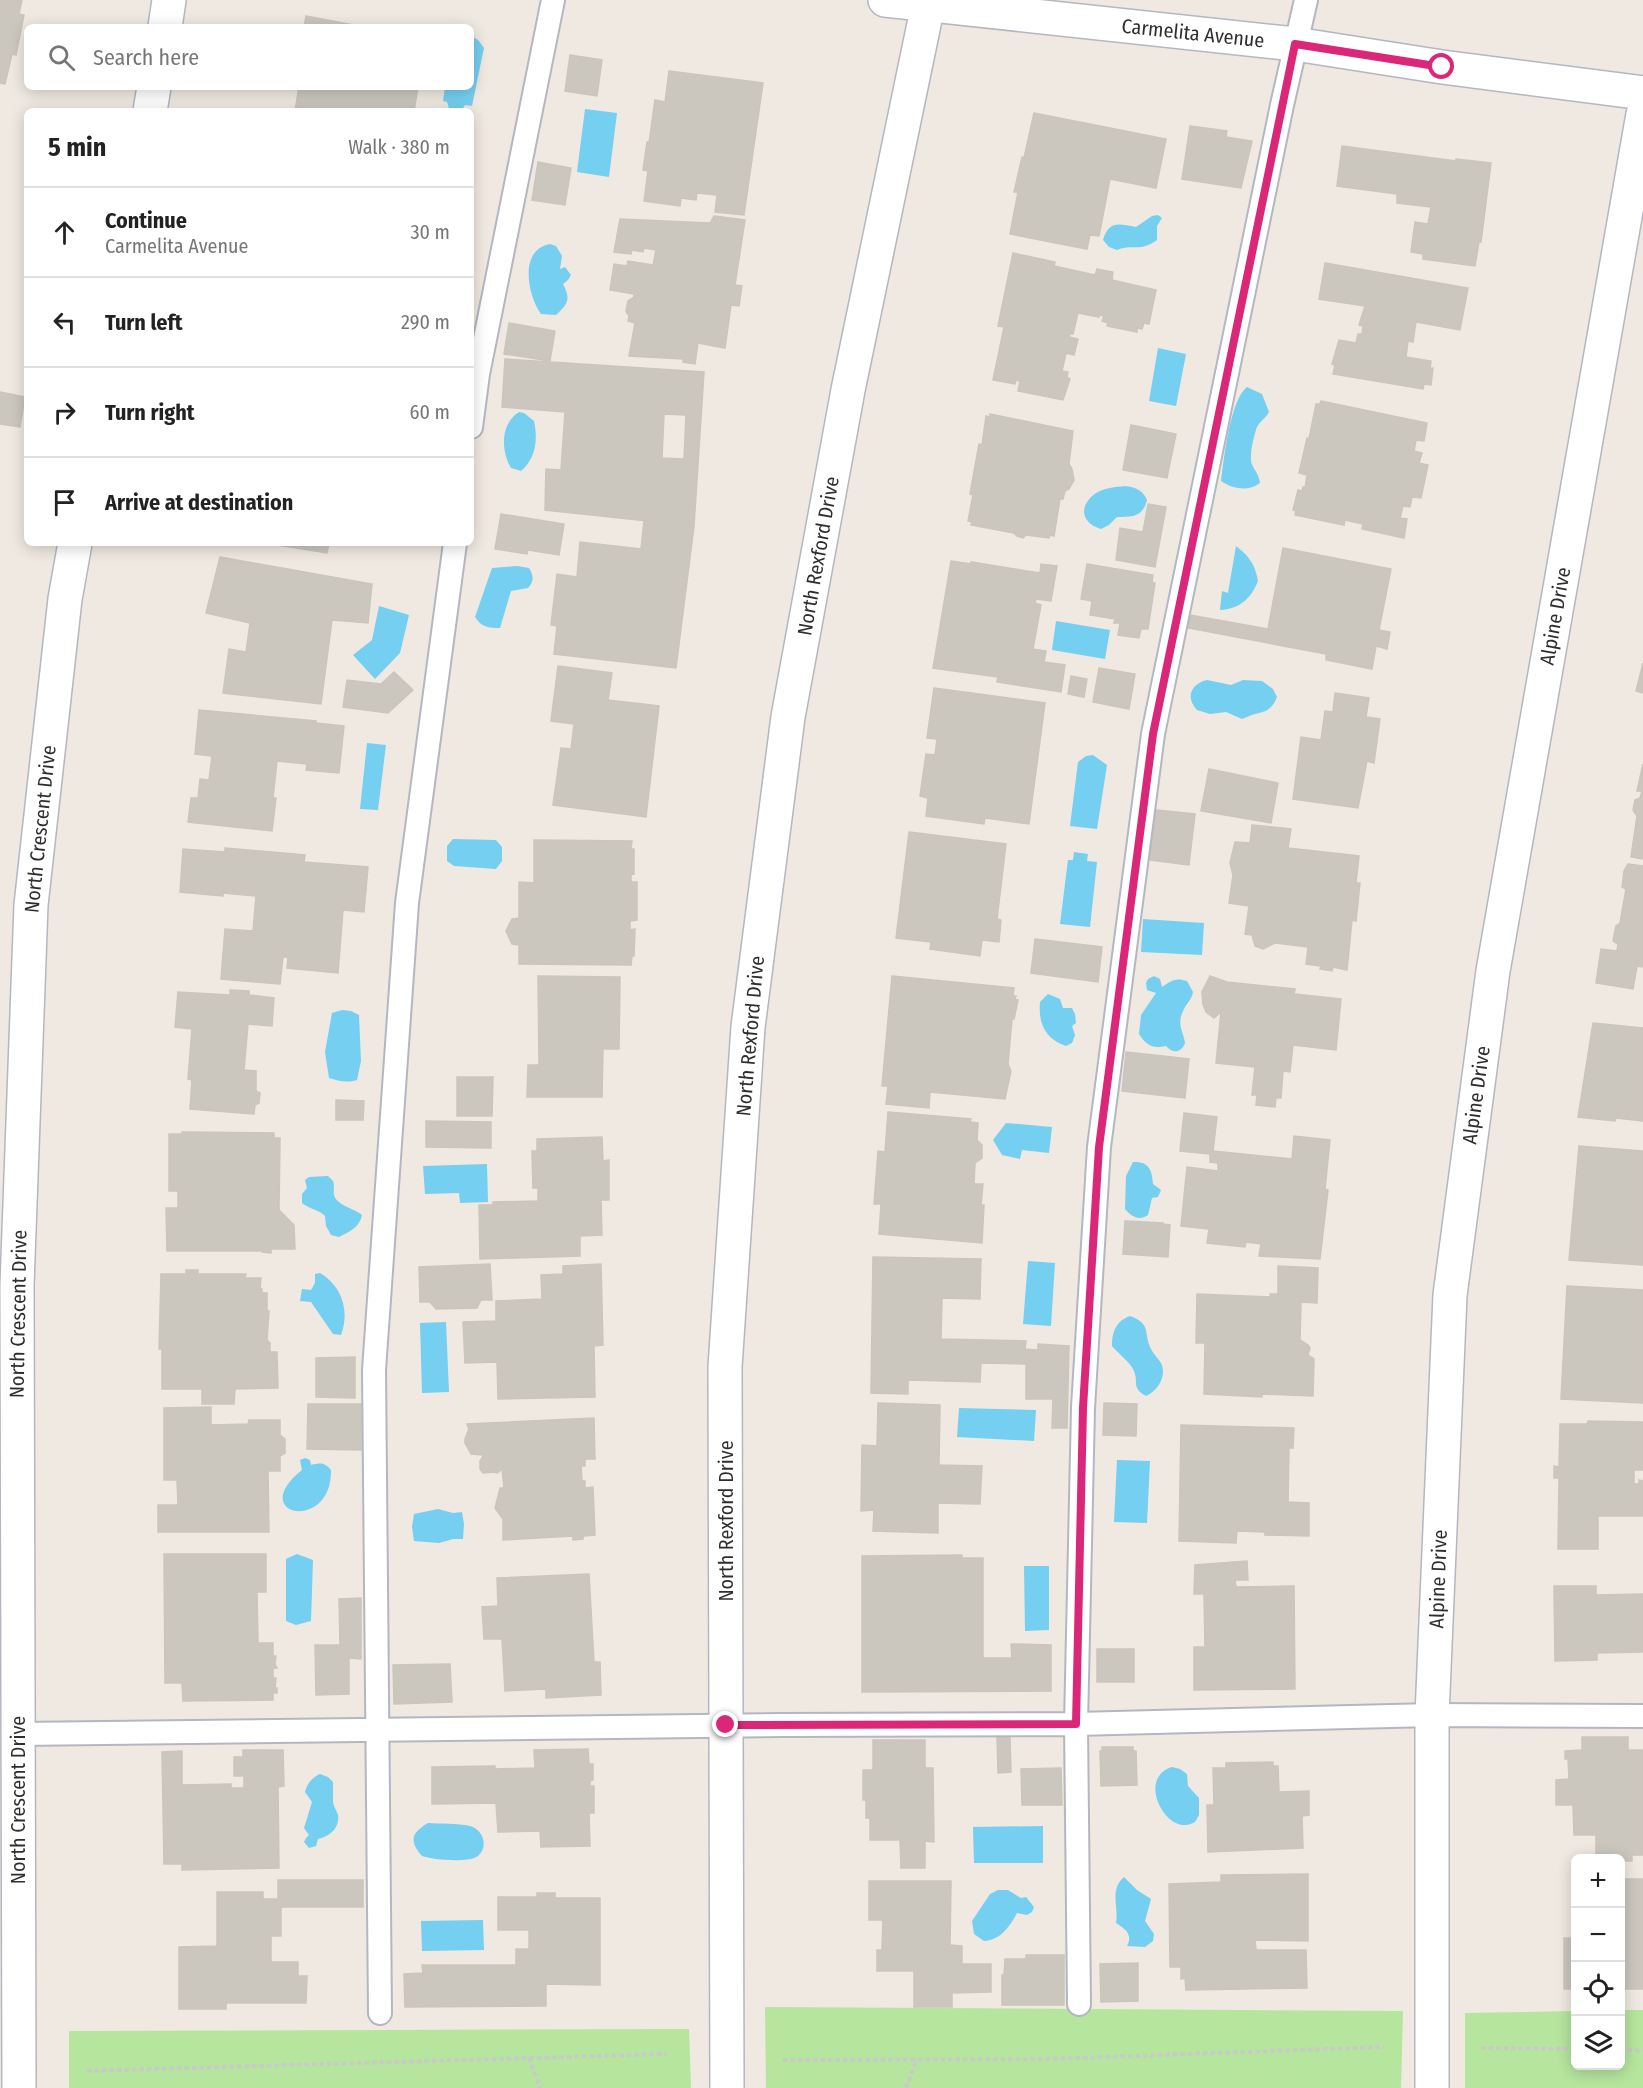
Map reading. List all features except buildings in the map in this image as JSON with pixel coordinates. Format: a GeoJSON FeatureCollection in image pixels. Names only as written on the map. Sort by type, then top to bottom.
{"type":"FeatureCollection","features":[{"type":"Feature","properties":{"kind":"street"},"geometry":{"type":"LineString","coordinates":[[166,24],[170,0]]}},
{"type":"Feature","properties":{"kind":"street","name":"Carmelita Avenue"},"geometry":{"type":"LineString","coordinates":[[885,0],[928,2],[1295,44],[1442,67],[1643,93]]}},
{"type":"Feature","properties":{"kind":"street","name":"North Rexford Drive"},"geometry":{"type":"LineString","coordinates":[[727,2088],[725,1366],[748,1027],[788,717],[848,390],[928,2]]}},
{"type":"Feature","properties":{"kind":"street"},"geometry":{"type":"LineString","coordinates":[[150,108],[154,90]]}},
{"type":"Feature","properties":{"kind":"street","name":"Alpine Drive"},"geometry":{"type":"LineString","coordinates":[[1431,2088],[1432,1715],[1450,1295],[1493,972],[1643,114]]}},
{"type":"Feature","properties":{"kind":"street","name":"North Crescent Drive"},"geometry":{"type":"LineString","coordinates":[[19,2088],[9,1734],[9,1285],[31,905],[65,599],[74,546]]}},
{"type":"Feature","properties":{"kind":"lane"},"geometry":{"type":"LineString","coordinates":[[474,404],[478,374],[553,0]]}},
{"type":"Feature","properties":{"kind":"lane"},"geometry":{"type":"LineString","coordinates":[[1079,2004],[1076,1724],[1083,1408],[1101,1135],[1153,734],[1306,0]]}},
{"type":"Feature","properties":{"kind":"lane"},"geometry":{"type":"LineString","coordinates":[[380,2013],[375,1358],[407,903],[455,546]]}},
{"type":"Feature","properties":{"kind":"lane"},"geometry":{"type":"LineString","coordinates":[[9,1734],[726,1725],[1076,1724],[1432,1715],[1643,1716]]}},
{"type":"Feature","properties":{"kind":"path"},"geometry":{"type":"LineString","coordinates":[[783,2060],[1050,2059],[1384,2047]]}},
{"type":"Feature","properties":{"kind":"path"},"geometry":{"type":"LineString","coordinates":[[1482,2048],[1571,2049]]}},
{"type":"Feature","properties":{"kind":"path"},"geometry":{"type":"LineString","coordinates":[[1625,2050],[1643,2051]]}},
{"type":"Feature","properties":{"kind":"path"},"geometry":{"type":"LineString","coordinates":[[87,2071],[668,2054]]}},
{"type":"Feature","properties":{"kind":"path"},"geometry":{"type":"LineString","coordinates":[[529,2058],[540,2088]]}},
{"type":"Feature","properties":{"kind":"path"},"geometry":{"type":"LineString","coordinates":[[906,2088],[917,2059]]}},
{"type":"Feature","properties":{"kind":"green space"},"geometry":{"type":"Polygon","coordinates":[[[765,2007],[1403,2011],[1401,2088],[766,2088],[765,2007]]]}},
{"type":"Feature","properties":{"kind":"green space"},"geometry":{"type":"Polygon","coordinates":[[[1625,2010],[1643,2010],[1643,2088],[1465,2088],[1465,2013],[1571,2011],[1571,2070],[1625,2070],[1625,2010]]]}},
{"type":"Feature","properties":{"kind":"green space"},"geometry":{"type":"Polygon","coordinates":[[[689,2029],[691,2088],[69,2088],[69,2031],[689,2029]]]}},
{"type":"Feature","properties":{"kind":"water"},"geometry":{"type":"Polygon","coordinates":[[[474,37],[484,48],[472,106],[449,108],[447,102],[443,101],[445,90],[474,90],[474,37]]]}},
{"type":"Feature","properties":{"kind":"water"},"geometry":{"type":"Polygon","coordinates":[[[585,109],[617,113],[609,177],[577,172],[585,109]]]}},
{"type":"Feature","properties":{"kind":"water"},"geometry":{"type":"Polygon","coordinates":[[[1158,215],[1162,218],[1157,226],[1157,240],[1151,244],[1117,250],[1109,247],[1103,240],[1112,226],[1136,227],[1152,216],[1158,215]]]}},
{"type":"Feature","properties":{"kind":"water"},"geometry":{"type":"Polygon","coordinates":[[[550,244],[556,246],[562,256],[560,269],[565,267],[571,275],[563,284],[567,301],[556,315],[541,314],[532,296],[529,275],[533,255],[540,248],[550,244]]]}},
{"type":"Feature","properties":{"kind":"water"},"geometry":{"type":"Polygon","coordinates":[[[1158,348],[1186,354],[1176,406],[1149,401],[1158,348]]]}},
{"type":"Feature","properties":{"kind":"water"},"geometry":{"type":"Polygon","coordinates":[[[1247,387],[1262,394],[1269,412],[1257,427],[1252,448],[1251,461],[1260,483],[1251,488],[1240,488],[1221,481],[1232,417],[1241,394],[1247,387]]]}},
{"type":"Feature","properties":{"kind":"water"},"geometry":{"type":"Polygon","coordinates":[[[519,412],[534,421],[536,435],[533,454],[521,471],[511,468],[504,446],[508,423],[519,412]]]}},
{"type":"Feature","properties":{"kind":"water"},"geometry":{"type":"Polygon","coordinates":[[[1125,486],[1141,491],[1147,500],[1143,510],[1136,515],[1117,517],[1101,529],[1089,523],[1084,509],[1090,498],[1103,490],[1125,486]]]}},
{"type":"Feature","properties":{"kind":"water"},"geometry":{"type":"Polygon","coordinates":[[[1236,546],[1251,561],[1258,581],[1252,593],[1243,602],[1233,608],[1220,610],[1222,591],[1228,593],[1236,546]]]}},
{"type":"Feature","properties":{"kind":"water"},"geometry":{"type":"Polygon","coordinates":[[[517,566],[529,568],[532,576],[531,583],[528,588],[511,591],[500,628],[483,625],[475,617],[492,568],[517,566]]]}},
{"type":"Feature","properties":{"kind":"water"},"geometry":{"type":"Polygon","coordinates":[[[379,606],[409,615],[400,653],[375,679],[353,655],[372,640],[379,606]]]}},
{"type":"Feature","properties":{"kind":"water"},"geometry":{"type":"Polygon","coordinates":[[[1056,621],[1110,630],[1105,659],[1052,650],[1056,621]]]}},
{"type":"Feature","properties":{"kind":"water"},"geometry":{"type":"Polygon","coordinates":[[[1207,680],[1231,685],[1243,680],[1262,681],[1273,689],[1277,697],[1269,709],[1242,719],[1226,712],[1210,714],[1197,710],[1191,700],[1194,688],[1207,680]]]}},
{"type":"Feature","properties":{"kind":"water"},"geometry":{"type":"Polygon","coordinates":[[[367,743],[386,745],[378,810],[360,809],[367,743]]]}},
{"type":"Feature","properties":{"kind":"water"},"geometry":{"type":"Polygon","coordinates":[[[1093,755],[1107,765],[1097,829],[1070,826],[1078,762],[1086,756],[1093,755]]]}},
{"type":"Feature","properties":{"kind":"water"},"geometry":{"type":"Polygon","coordinates":[[[453,839],[496,840],[502,847],[502,861],[496,869],[454,866],[447,861],[447,846],[453,839]]]}},
{"type":"Feature","properties":{"kind":"water"},"geometry":{"type":"Polygon","coordinates":[[[1074,852],[1088,854],[1087,861],[1097,862],[1090,927],[1060,924],[1068,860],[1073,860],[1074,852]]]}},
{"type":"Feature","properties":{"kind":"water"},"geometry":{"type":"Polygon","coordinates":[[[1143,919],[1204,923],[1202,955],[1141,952],[1143,919]]]}},
{"type":"Feature","properties":{"kind":"water"},"geometry":{"type":"Polygon","coordinates":[[[1154,976],[1160,979],[1162,987],[1171,981],[1187,981],[1193,992],[1180,1019],[1185,1043],[1177,1051],[1166,1046],[1150,1045],[1139,1034],[1141,1015],[1156,993],[1147,990],[1146,983],[1154,976]]]}},
{"type":"Feature","properties":{"kind":"water"},"geometry":{"type":"Polygon","coordinates":[[[1048,994],[1060,999],[1063,1008],[1072,1008],[1075,1014],[1076,1023],[1072,1026],[1075,1035],[1072,1043],[1066,1046],[1053,1039],[1044,1029],[1040,1017],[1040,1002],[1048,994]]]}},
{"type":"Feature","properties":{"kind":"water"},"geometry":{"type":"Polygon","coordinates":[[[342,1010],[359,1015],[361,1061],[357,1080],[339,1081],[329,1078],[325,1052],[332,1013],[342,1010]]]}},
{"type":"Feature","properties":{"kind":"water"},"geometry":{"type":"Polygon","coordinates":[[[1006,1123],[1052,1127],[1049,1153],[1022,1150],[1020,1159],[1002,1155],[993,1140],[1006,1123]]]}},
{"type":"Feature","properties":{"kind":"water"},"geometry":{"type":"Polygon","coordinates":[[[1133,1162],[1143,1163],[1149,1167],[1153,1184],[1161,1190],[1158,1197],[1152,1198],[1148,1215],[1142,1218],[1133,1216],[1125,1209],[1126,1176],[1133,1162]]]}},
{"type":"Feature","properties":{"kind":"water"},"geometry":{"type":"Polygon","coordinates":[[[487,1164],[488,1202],[460,1203],[459,1193],[425,1194],[423,1166],[487,1164]]]}},
{"type":"Feature","properties":{"kind":"water"},"geometry":{"type":"Polygon","coordinates":[[[328,1176],[333,1181],[336,1199],[362,1215],[356,1226],[339,1237],[331,1235],[326,1226],[325,1216],[302,1203],[302,1194],[307,1188],[305,1180],[309,1177],[328,1176]]]}},
{"type":"Feature","properties":{"kind":"water"},"geometry":{"type":"Polygon","coordinates":[[[1028,1261],[1055,1263],[1051,1326],[1023,1324],[1028,1261]]]}},
{"type":"Feature","properties":{"kind":"water"},"geometry":{"type":"Polygon","coordinates":[[[320,1273],[334,1285],[342,1300],[345,1317],[341,1335],[333,1334],[311,1302],[300,1301],[302,1289],[311,1290],[315,1283],[315,1274],[320,1273]]]}},
{"type":"Feature","properties":{"kind":"water"},"geometry":{"type":"Polygon","coordinates":[[[1130,1316],[1144,1326],[1151,1349],[1163,1370],[1160,1384],[1146,1396],[1137,1388],[1132,1368],[1112,1346],[1116,1328],[1121,1321],[1130,1316]]]}},
{"type":"Feature","properties":{"kind":"water"},"geometry":{"type":"Polygon","coordinates":[[[446,1322],[449,1392],[422,1393],[420,1323],[446,1322]]]}},
{"type":"Feature","properties":{"kind":"water"},"geometry":{"type":"Polygon","coordinates":[[[959,1408],[1036,1410],[1034,1441],[957,1437],[959,1408]]]}},
{"type":"Feature","properties":{"kind":"water"},"geometry":{"type":"Polygon","coordinates":[[[305,1458],[310,1460],[311,1465],[322,1464],[331,1470],[328,1490],[319,1503],[307,1510],[295,1511],[286,1507],[283,1498],[287,1486],[302,1470],[300,1460],[305,1458]]]}},
{"type":"Feature","properties":{"kind":"water"},"geometry":{"type":"Polygon","coordinates":[[[1117,1460],[1150,1461],[1147,1523],[1114,1522],[1117,1460]]]}},
{"type":"Feature","properties":{"kind":"water"},"geometry":{"type":"Polygon","coordinates":[[[438,1509],[453,1513],[462,1512],[463,1539],[439,1543],[414,1541],[412,1527],[414,1514],[438,1509]]]}},
{"type":"Feature","properties":{"kind":"water"},"geometry":{"type":"Polygon","coordinates":[[[297,1554],[313,1560],[311,1621],[296,1625],[286,1621],[286,1559],[297,1554]]]}},
{"type":"Feature","properties":{"kind":"water"},"geometry":{"type":"Polygon","coordinates":[[[1024,1566],[1049,1566],[1049,1630],[1025,1631],[1024,1566]]]}},
{"type":"Feature","properties":{"kind":"water"},"geometry":{"type":"Polygon","coordinates":[[[1172,1767],[1187,1774],[1188,1786],[1199,1798],[1199,1815],[1195,1822],[1188,1825],[1177,1824],[1169,1818],[1162,1810],[1155,1791],[1162,1773],[1172,1767]]]}},
{"type":"Feature","properties":{"kind":"water"},"geometry":{"type":"Polygon","coordinates":[[[320,1774],[333,1782],[333,1803],[338,1820],[333,1831],[318,1839],[316,1846],[309,1848],[304,1842],[309,1835],[304,1828],[312,1802],[305,1792],[310,1781],[320,1774]]]}},
{"type":"Feature","properties":{"kind":"water"},"geometry":{"type":"Polygon","coordinates":[[[428,1823],[460,1824],[475,1828],[481,1834],[484,1843],[481,1852],[473,1858],[459,1860],[442,1860],[422,1856],[415,1846],[414,1838],[418,1830],[428,1823]]]}},
{"type":"Feature","properties":{"kind":"water"},"geometry":{"type":"Polygon","coordinates":[[[1043,1826],[1043,1863],[974,1863],[973,1827],[1043,1826]]]}},
{"type":"Feature","properties":{"kind":"water"},"geometry":{"type":"Polygon","coordinates":[[[1124,1877],[1137,1890],[1151,1899],[1145,1921],[1154,1934],[1153,1941],[1145,1947],[1127,1946],[1129,1935],[1116,1923],[1117,1887],[1124,1877]]]}},
{"type":"Feature","properties":{"kind":"water"},"geometry":{"type":"Polygon","coordinates":[[[998,1890],[1008,1890],[1021,1898],[1026,1897],[1034,1907],[1027,1915],[1017,1913],[1000,1935],[984,1941],[974,1934],[972,1921],[990,1894],[998,1890]]]}},
{"type":"Feature","properties":{"kind":"water"},"geometry":{"type":"Polygon","coordinates":[[[483,1920],[484,1950],[422,1951],[421,1921],[483,1920]]]}},
{"type":"Feature","properties":{"kind":"route"},"geometry":{"type":"LineString","coordinates":[[726,1725],[1076,1724],[1083,1408],[1099,1147],[1153,734],[1295,44],[1442,67]]}}]}
